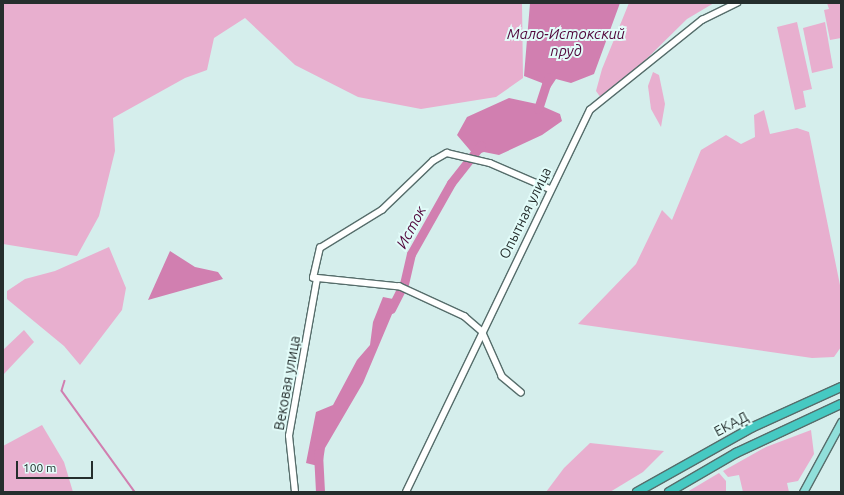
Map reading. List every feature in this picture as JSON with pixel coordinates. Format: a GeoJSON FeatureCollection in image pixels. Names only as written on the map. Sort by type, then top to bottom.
{"type":"FeatureCollection","features":[{"type":"Feature","properties":{"kind":"highway","name":"ЕКАД"},"geometry":{"type":"LineString","coordinates":[[638,492],[735,437],[841,387]]}},
{"type":"Feature","properties":{"kind":"highway","name":"ЕКАД"},"geometry":{"type":"LineString","coordinates":[[669,492],[736,453],[841,404]]}},
{"type":"Feature","properties":{"kind":"main road"},"geometry":{"type":"LineString","coordinates":[[803,492],[841,422]]}},
{"type":"Feature","properties":{"kind":"street","name":"Опытная улица"},"geometry":{"type":"LineString","coordinates":[[406,492],[550,189],[590,110],[702,20],[737,3]]}},
{"type":"Feature","properties":{"kind":"street","name":"Вековая улица"},"geometry":{"type":"LineString","coordinates":[[295,492],[289,436],[320,248],[382,210],[439,157],[447,153],[472,157],[550,189]]}},
{"type":"Feature","properties":{"kind":"street"},"geometry":{"type":"LineString","coordinates":[[315,279],[402,288],[465,318],[482,332],[502,377],[521,393]]}},
{"type":"Feature","properties":{"kind":"shaded area"},"geometry":{"type":"Polygon","coordinates":[[[3,3],[522,3],[523,78],[496,97],[421,109],[358,97],[295,65],[245,18],[214,38],[207,70],[185,78],[113,118],[115,151],[99,216],[77,256],[3,244],[3,3]]]}},
{"type":"Feature","properties":{"kind":"shaded area"},"geometry":{"type":"Polygon","coordinates":[[[629,3],[714,3],[687,19],[620,85],[601,98],[596,91],[602,69],[629,3]]]}},
{"type":"Feature","properties":{"kind":"shaded area"},"geometry":{"type":"Polygon","coordinates":[[[827,3],[841,3],[841,38],[830,40],[824,10],[829,9],[827,3]]]}},
{"type":"Feature","properties":{"kind":"shaded area"},"geometry":{"type":"Polygon","coordinates":[[[797,22],[812,89],[803,91],[806,107],[795,110],[777,27],[797,22]]]}},
{"type":"Feature","properties":{"kind":"shaded area"},"geometry":{"type":"Polygon","coordinates":[[[825,22],[833,68],[812,73],[803,28],[825,22]]]}},
{"type":"Feature","properties":{"kind":"shaded area"},"geometry":{"type":"Polygon","coordinates":[[[653,72],[659,75],[665,104],[661,127],[651,109],[648,86],[653,72]]]}},
{"type":"Feature","properties":{"kind":"shaded area"},"geometry":{"type":"Polygon","coordinates":[[[764,110],[770,134],[797,128],[809,132],[841,290],[841,347],[834,357],[812,358],[578,324],[636,264],[662,210],[672,220],[701,150],[726,135],[741,144],[755,137],[754,115],[764,110]]]}},
{"type":"Feature","properties":{"kind":"shaded area"},"geometry":{"type":"Polygon","coordinates":[[[109,247],[126,288],[122,310],[80,365],[64,346],[7,299],[7,291],[25,279],[55,271],[109,247]]]}},
{"type":"Feature","properties":{"kind":"shaded area"},"geometry":{"type":"Polygon","coordinates":[[[24,330],[34,342],[3,375],[3,350],[24,330]]]}},
{"type":"Feature","properties":{"kind":"shaded area"},"geometry":{"type":"Polygon","coordinates":[[[42,425],[64,462],[73,492],[3,492],[3,446],[42,425]]]}},
{"type":"Feature","properties":{"kind":"shaded area"},"geometry":{"type":"Polygon","coordinates":[[[811,430],[814,454],[798,481],[787,483],[789,492],[743,492],[739,475],[728,477],[723,471],[766,447],[811,430]]]}},
{"type":"Feature","properties":{"kind":"shaded area"},"geometry":{"type":"Polygon","coordinates":[[[590,443],[664,451],[643,472],[610,492],[546,492],[564,468],[590,443]]]}},
{"type":"Feature","properties":{"kind":"shaded area"},"geometry":{"type":"Polygon","coordinates":[[[719,473],[726,481],[726,492],[687,492],[719,473]]]}},
{"type":"Feature","properties":{"kind":"water","name":"Мало-Истокский пруд"},"geometry":{"type":"Polygon","coordinates":[[[530,3],[620,3],[594,74],[571,83],[556,79],[548,91],[542,83],[524,76],[530,3]]]}},
{"type":"Feature","properties":{"kind":"water"},"geometry":{"type":"Polygon","coordinates":[[[509,98],[537,104],[543,100],[544,107],[560,114],[562,121],[542,135],[499,155],[484,152],[474,155],[457,135],[467,117],[509,98]]]}},
{"type":"Feature","properties":{"kind":"water"},"geometry":{"type":"Polygon","coordinates":[[[170,251],[195,267],[218,272],[223,279],[148,300],[170,251]]]}},
{"type":"Feature","properties":{"kind":"water"},"geometry":{"type":"Polygon","coordinates":[[[383,297],[398,300],[363,383],[325,448],[322,467],[306,463],[316,412],[333,405],[357,360],[370,345],[373,322],[383,297]]]}},
{"type":"Feature","properties":{"kind":"waterway","name":"Исток"},"geometry":{"type":"LineString","coordinates":[[538,109],[548,78]]}},
{"type":"Feature","properties":{"kind":"waterway","name":"Исток"},"geometry":{"type":"LineString","coordinates":[[391,309],[404,284],[411,254],[451,183],[481,145]]}},
{"type":"Feature","properties":{"kind":"waterway"},"geometry":{"type":"LineString","coordinates":[[65,381],[62,391],[135,492]]}},
{"type":"Feature","properties":{"kind":"waterway","name":"Исток"},"geometry":{"type":"LineString","coordinates":[[318,453],[320,492]]}}]}
